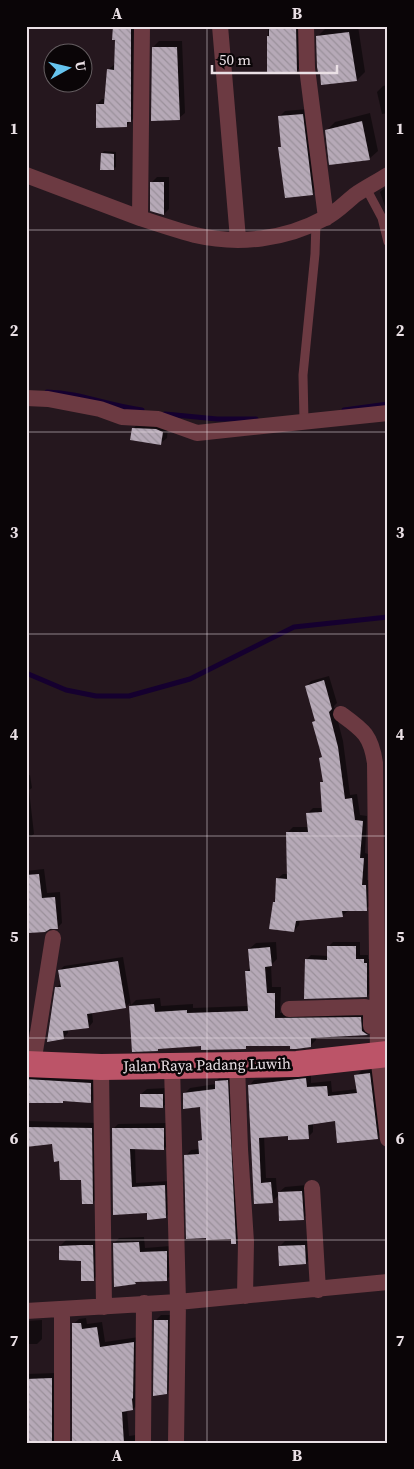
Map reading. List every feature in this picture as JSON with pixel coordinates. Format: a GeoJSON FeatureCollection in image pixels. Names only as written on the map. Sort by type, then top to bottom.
{"type":"FeatureCollection","features":[{"type":"Feature","properties":{"kind":"main road","name":"Jalan Raya Padang Luwih"},"geometry":{"type":"LineString","coordinates":[[29,1064],[100,1067],[297,1064],[379,1055]]}},
{"type":"Feature","properties":{"kind":"street"},"geometry":{"type":"LineString","coordinates":[[140,218],[142,26]]}},
{"type":"Feature","properties":{"kind":"street"},"geometry":{"type":"LineString","coordinates":[[220,26],[238,239]]}},
{"type":"Feature","properties":{"kind":"street"},"geometry":{"type":"LineString","coordinates":[[306,26],[307,68],[321,220]]}},
{"type":"Feature","properties":{"kind":"street"},"geometry":{"type":"LineString","coordinates":[[26,175],[140,218],[194,235],[238,239],[261,239],[278,236],[321,220],[388,175]]}},
{"type":"Feature","properties":{"kind":"street"},"geometry":{"type":"LineString","coordinates":[[26,398],[48,399],[100,409],[122,417],[158,419],[197,433],[304,419],[388,413]]}},
{"type":"Feature","properties":{"kind":"street"},"geometry":{"type":"LineString","coordinates":[[341,714],[362,729],[368,738],[375,763],[379,1055]]}},
{"type":"Feature","properties":{"kind":"street"},"geometry":{"type":"LineString","coordinates":[[29,1064],[53,938]]}},
{"type":"Feature","properties":{"kind":"street"},"geometry":{"type":"LineString","coordinates":[[289,1009],[369,1008],[379,1055],[388,1139]]}},
{"type":"Feature","properties":{"kind":"street"},"geometry":{"type":"LineString","coordinates":[[237,1065],[246,1242],[245,1296]]}},
{"type":"Feature","properties":{"kind":"street"},"geometry":{"type":"LineString","coordinates":[[172,1066],[178,1302],[176,1443]]}},
{"type":"Feature","properties":{"kind":"street"},"geometry":{"type":"LineString","coordinates":[[100,1067],[104,1306]]}},
{"type":"Feature","properties":{"kind":"street"},"geometry":{"type":"LineString","coordinates":[[312,1188],[318,1290]]}},
{"type":"Feature","properties":{"kind":"street"},"geometry":{"type":"LineString","coordinates":[[26,1311],[178,1302],[388,1282]]}},
{"type":"Feature","properties":{"kind":"street"},"geometry":{"type":"LineString","coordinates":[[142,1443],[144,1304]]}},
{"type":"Feature","properties":{"kind":"street"},"geometry":{"type":"LineString","coordinates":[[62,1309],[62,1443]]}},
{"type":"Feature","properties":{"kind":"lane"},"geometry":{"type":"LineString","coordinates":[[366,188],[382,218],[388,242]]}},
{"type":"Feature","properties":{"kind":"lane"},"geometry":{"type":"LineString","coordinates":[[304,419],[303,375],[315,254],[321,220]]}},
{"type":"Feature","properties":{"kind":"building"},"geometry":{"type":"Polygon","coordinates":[[[113,26],[131,26],[131,122],[127,122],[127,127],[96,128],[96,104],[104,104],[107,69],[114,70],[115,40],[112,40],[113,26]]]}},
{"type":"Feature","properties":{"kind":"building"},"geometry":{"type":"Polygon","coordinates":[[[269,26],[296,26],[297,72],[267,72],[267,36],[269,36],[269,26]]]}},
{"type":"Feature","properties":{"kind":"building"},"geometry":{"type":"Polygon","coordinates":[[[349,32],[357,81],[321,85],[320,72],[318,72],[317,67],[316,36],[349,32]]]}},
{"type":"Feature","properties":{"kind":"building"},"geometry":{"type":"Polygon","coordinates":[[[152,47],[177,47],[180,120],[151,121],[152,47]]]}},
{"type":"Feature","properties":{"kind":"building"},"geometry":{"type":"Polygon","coordinates":[[[303,114],[313,195],[285,198],[278,147],[281,147],[278,116],[303,114]]]}},
{"type":"Feature","properties":{"kind":"building"},"geometry":{"type":"Polygon","coordinates":[[[362,121],[370,160],[329,165],[325,130],[362,121]]]}},
{"type":"Feature","properties":{"kind":"building"},"geometry":{"type":"Polygon","coordinates":[[[101,153],[114,154],[114,170],[100,170],[101,153]]]}},
{"type":"Feature","properties":{"kind":"building"},"geometry":{"type":"Polygon","coordinates":[[[150,182],[164,182],[164,215],[150,211],[150,182]]]}},
{"type":"Feature","properties":{"kind":"building"},"geometry":{"type":"Polygon","coordinates":[[[132,428],[156,429],[163,432],[161,445],[130,440],[132,428]]]}},
{"type":"Feature","properties":{"kind":"building"},"geometry":{"type":"Polygon","coordinates":[[[324,680],[332,709],[329,712],[338,747],[345,799],[352,798],[355,820],[363,821],[360,858],[364,858],[362,885],[366,885],[367,911],[342,911],[343,917],[296,921],[294,932],[269,929],[273,902],[275,902],[276,878],[287,879],[286,832],[308,832],[306,813],[322,812],[320,782],[323,782],[319,758],[322,757],[312,722],[315,721],[305,686],[324,680]]]}},
{"type":"Feature","properties":{"kind":"building"},"geometry":{"type":"Polygon","coordinates":[[[39,874],[42,898],[55,897],[58,929],[28,933],[26,875],[39,874]]]}},
{"type":"Feature","properties":{"kind":"building"},"geometry":{"type":"Polygon","coordinates":[[[327,946],[356,946],[356,959],[364,959],[364,963],[367,963],[367,997],[304,999],[305,959],[327,960],[327,946]]]}},
{"type":"Feature","properties":{"kind":"building"},"geometry":{"type":"Polygon","coordinates":[[[270,947],[272,966],[265,967],[267,993],[275,993],[275,1018],[361,1017],[362,1031],[368,1035],[311,1038],[311,1047],[296,1049],[290,1049],[290,1046],[246,1046],[246,1049],[201,1050],[201,1046],[132,1052],[129,1006],[154,1004],[155,1012],[187,1010],[187,1013],[248,1011],[245,971],[250,971],[248,949],[270,947]]]}},
{"type":"Feature","properties":{"kind":"building"},"geometry":{"type":"Polygon","coordinates":[[[118,961],[126,1008],[87,1014],[89,1028],[63,1031],[64,1039],[47,1042],[55,987],[61,987],[58,970],[118,961]]]}},
{"type":"Feature","properties":{"kind":"building"},"geometry":{"type":"Polygon","coordinates":[[[370,1073],[378,1139],[337,1143],[335,1121],[308,1125],[309,1139],[288,1140],[288,1136],[259,1138],[261,1183],[271,1182],[273,1203],[254,1204],[248,1085],[306,1078],[307,1087],[327,1086],[328,1096],[357,1093],[354,1075],[370,1073]]]}},
{"type":"Feature","properties":{"kind":"building"},"geometry":{"type":"Polygon","coordinates":[[[26,1079],[91,1083],[91,1103],[63,1101],[63,1103],[26,1103],[26,1079]]]}},
{"type":"Feature","properties":{"kind":"building"},"geometry":{"type":"Polygon","coordinates":[[[228,1080],[236,1244],[231,1244],[231,1239],[186,1239],[184,1155],[199,1154],[198,1141],[202,1140],[200,1107],[183,1109],[183,1093],[215,1089],[215,1081],[228,1080]]]}},
{"type":"Feature","properties":{"kind":"building"},"geometry":{"type":"Polygon","coordinates":[[[140,1094],[163,1094],[163,1108],[140,1107],[140,1094]]]}},
{"type":"Feature","properties":{"kind":"building"},"geometry":{"type":"Polygon","coordinates":[[[26,1127],[92,1128],[93,1204],[82,1204],[81,1180],[60,1180],[59,1161],[54,1162],[52,1144],[26,1147],[26,1127]]]}},
{"type":"Feature","properties":{"kind":"building"},"geometry":{"type":"Polygon","coordinates":[[[112,1128],[164,1128],[164,1150],[130,1149],[132,1187],[165,1185],[166,1218],[147,1220],[147,1213],[113,1215],[112,1128]]]}},
{"type":"Feature","properties":{"kind":"building"},"geometry":{"type":"Polygon","coordinates":[[[302,1191],[304,1220],[279,1221],[278,1192],[302,1191]]]}},
{"type":"Feature","properties":{"kind":"building"},"geometry":{"type":"Polygon","coordinates":[[[139,1242],[140,1252],[167,1251],[167,1281],[135,1282],[136,1284],[114,1287],[113,1243],[139,1242]]]}},
{"type":"Feature","properties":{"kind":"building"},"geometry":{"type":"Polygon","coordinates":[[[93,1245],[94,1281],[81,1281],[81,1261],[59,1260],[59,1246],[93,1245]]]}},
{"type":"Feature","properties":{"kind":"building"},"geometry":{"type":"Polygon","coordinates":[[[305,1245],[306,1264],[279,1266],[278,1246],[305,1245]]]}},
{"type":"Feature","properties":{"kind":"building"},"geometry":{"type":"Polygon","coordinates":[[[154,1320],[168,1320],[167,1394],[153,1396],[154,1320]]]}},
{"type":"Feature","properties":{"kind":"building"},"geometry":{"type":"Polygon","coordinates":[[[72,1323],[81,1323],[82,1329],[97,1327],[100,1347],[134,1342],[133,1410],[122,1412],[124,1443],[72,1443],[72,1323]]]}},
{"type":"Feature","properties":{"kind":"building"},"geometry":{"type":"Polygon","coordinates":[[[52,1378],[52,1443],[26,1443],[26,1379],[52,1378]]]}},
{"type":"Feature","properties":{"kind":"waterway"},"geometry":{"type":"LineString","coordinates":[[47,392],[72,395],[142,410]]}},
{"type":"Feature","properties":{"kind":"waterway"},"geometry":{"type":"LineString","coordinates":[[344,410],[388,404]]}},
{"type":"Feature","properties":{"kind":"waterway"},"geometry":{"type":"LineString","coordinates":[[165,414],[217,419],[256,419]]}},
{"type":"Feature","properties":{"kind":"waterway"},"geometry":{"type":"LineString","coordinates":[[26,673],[66,690],[96,696],[129,696],[190,679],[294,627],[388,617]]}}]}
